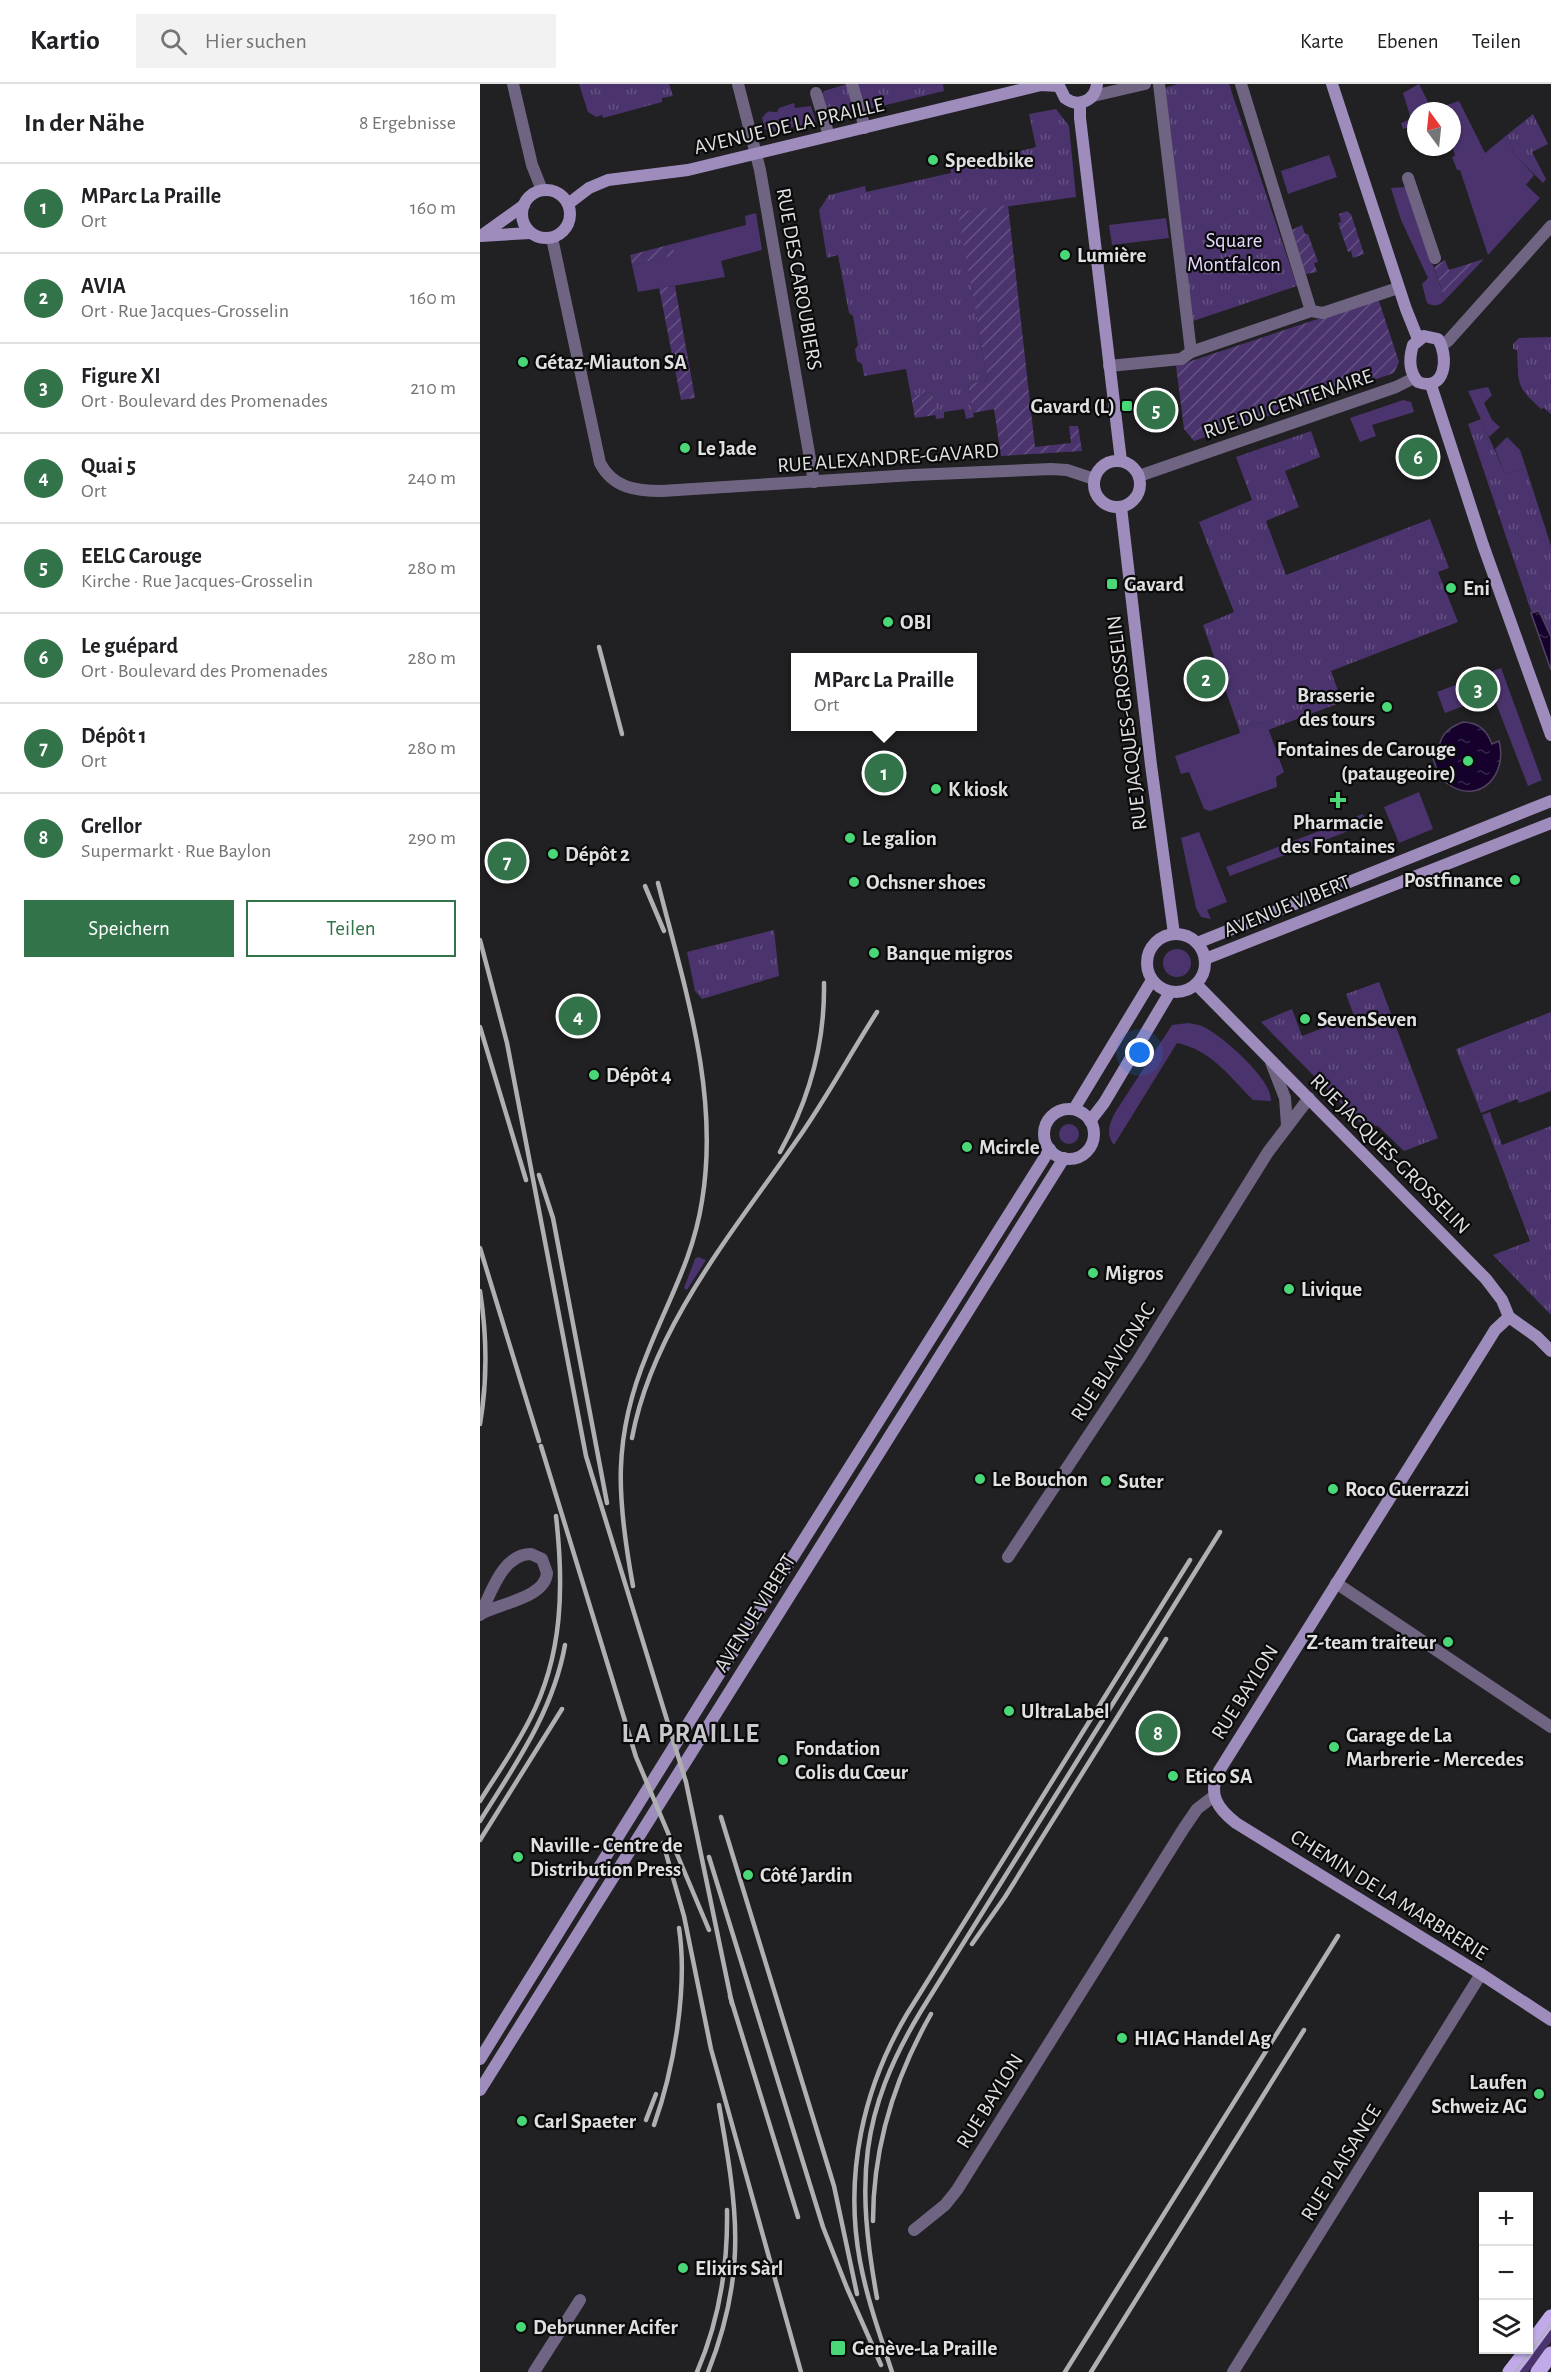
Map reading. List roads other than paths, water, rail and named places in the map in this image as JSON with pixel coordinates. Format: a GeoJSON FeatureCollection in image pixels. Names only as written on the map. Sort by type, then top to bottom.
{"type":"FeatureCollection","features":[{"type":"Feature","properties":{"kind":"main road"},"geometry":{"type":"LineString","coordinates":[[1332,84],[1398,288],[1418,339]]}},
{"type":"Feature","properties":{"kind":"main road","name":"AVENUE DE LA PRAILLE"},"geometry":{"type":"LineString","coordinates":[[567,204],[590,188],[608,180],[688,170],[1041,85],[1058,85]]}},
{"type":"Feature","properties":{"kind":"main road"},"geometry":{"type":"LineString","coordinates":[[1058,85],[1070,102],[1080,103],[1095,90]]}},
{"type":"Feature","properties":{"kind":"main road"},"geometry":{"type":"LineString","coordinates":[[1080,103],[1121,461]]}},
{"type":"Feature","properties":{"kind":"main road"},"geometry":{"type":"LineString","coordinates":[[542,190],[556,192],[567,204],[570,214],[568,224],[564,231],[552,238],[530,233],[481,236],[524,205],[534,193],[542,190]]}},
{"type":"Feature","properties":{"kind":"main road"},"geometry":{"type":"LineString","coordinates":[[524,205],[523,221],[530,233]]}},
{"type":"Feature","properties":{"kind":"main road"},"geometry":{"type":"LineString","coordinates":[[1431,336],[1438,339],[1442,345],[1444,369],[1437,382],[1431,385],[1418,382],[1414,378],[1410,363],[1411,352],[1418,339],[1431,336]]}},
{"type":"Feature","properties":{"kind":"main road"},"geometry":{"type":"LineString","coordinates":[[1431,385],[1486,556],[1551,735]]}},
{"type":"Feature","properties":{"kind":"main road"},"geometry":{"type":"LineString","coordinates":[[1112,461],[1121,461],[1132,466],[1139,476],[1139,492],[1135,499],[1121,507],[1112,507],[1099,499],[1094,489],[1094,479],[1104,465],[1112,461]]}},
{"type":"Feature","properties":{"kind":"main road","name":"RUE JACQUES-GROSSELIN"},"geometry":{"type":"LineString","coordinates":[[1121,507],[1151,765],[1174,934]]}},
{"type":"Feature","properties":{"kind":"main road","name":"AVENUE VIBERT"},"geometry":{"type":"LineString","coordinates":[[1197,943],[1551,801]]}},
{"type":"Feature","properties":{"kind":"main road","name":"AVENUE VIBERT"},"geometry":{"type":"LineString","coordinates":[[1205,959],[1551,823]]}},
{"type":"Feature","properties":{"kind":"main road"},"geometry":{"type":"LineString","coordinates":[[1174,934],[1186,936],[1197,943],[1205,959],[1204,970],[1196,984],[1184,992],[1170,992],[1159,987],[1152,980],[1147,965],[1150,950],[1160,939],[1174,934]]}},
{"type":"Feature","properties":{"kind":"main road"},"geometry":{"type":"LineString","coordinates":[[1074,1109],[1152,980]]}},
{"type":"Feature","properties":{"kind":"main road","name":"RUE JACQUES-GROSSELIN"},"geometry":{"type":"LineString","coordinates":[[1196,984],[1492,1286],[1502,1300],[1509,1317],[1537,1337],[1551,1351]]}},
{"type":"Feature","properties":{"kind":"main road"},"geometry":{"type":"LineString","coordinates":[[1090,1120],[1104,1103],[1170,992]]}},
{"type":"Feature","properties":{"kind":"main road"},"geometry":{"type":"LineString","coordinates":[[1074,1109],[1083,1113],[1090,1120],[1094,1134],[1089,1148],[1078,1157],[1064,1158],[1050,1149],[1044,1132],[1050,1118],[1059,1111],[1074,1109]]}},
{"type":"Feature","properties":{"kind":"main road","name":"AVENUE VIBERT"},"geometry":{"type":"LineString","coordinates":[[480,2060],[706,1695],[1050,1149]]}},
{"type":"Feature","properties":{"kind":"main road","name":"AVENUE VIBERT"},"geometry":{"type":"LineString","coordinates":[[480,2090],[1064,1158]]}},
{"type":"Feature","properties":{"kind":"main road","name":"RUE BAYLON"},"geometry":{"type":"LineString","coordinates":[[1214,1796],[1213,1788],[1219,1771],[1495,1330],[1509,1317]]}},
{"type":"Feature","properties":{"kind":"main road","name":"CHEMIN DE LA MARBRERIE"},"geometry":{"type":"LineString","coordinates":[[1214,1796],[1222,1812],[1236,1823],[1481,1974],[1551,2020]]}},
{"type":"Feature","properties":{"kind":"main road"},"geometry":{"type":"LineString","coordinates":[[1533,2342],[1551,2317]]}},
{"type":"Feature","properties":{"kind":"main road"},"geometry":{"type":"LineString","coordinates":[[1510,2372],[1524,2354]]}},
{"type":"Feature","properties":{"kind":"main road"},"geometry":{"type":"LineString","coordinates":[[1538,2372],[1551,2354]]}},
{"type":"Feature","properties":{"kind":"street"},"geometry":{"type":"LineString","coordinates":[[513,84],[532,165],[542,190]]}},
{"type":"Feature","properties":{"kind":"street","name":"RUE DES CAROUBIERS"},"geometry":{"type":"LineString","coordinates":[[738,84],[757,153],[814,482]]}},
{"type":"Feature","properties":{"kind":"street"},"geometry":{"type":"LineString","coordinates":[[852,84],[865,128]]}},
{"type":"Feature","properties":{"kind":"street"},"geometry":{"type":"LineString","coordinates":[[1095,90],[1145,84]]}},
{"type":"Feature","properties":{"kind":"street"},"geometry":{"type":"LineString","coordinates":[[1159,84],[1191,352]]}},
{"type":"Feature","properties":{"kind":"street"},"geometry":{"type":"LineString","coordinates":[[1241,84],[1311,311]]}},
{"type":"Feature","properties":{"kind":"street"},"geometry":{"type":"LineString","coordinates":[[816,93],[829,136]]}},
{"type":"Feature","properties":{"kind":"street"},"geometry":{"type":"LineString","coordinates":[[1408,178],[1435,258]]}},
{"type":"Feature","properties":{"kind":"street"},"geometry":{"type":"LineString","coordinates":[[1442,345],[1551,226]]}},
{"type":"Feature","properties":{"kind":"street","name":"RUE ALEXANDRE-GAVARD"},"geometry":{"type":"LineString","coordinates":[[552,238],[600,463],[610,477],[623,486],[649,491],[1051,469],[1067,470],[1094,479]]}},
{"type":"Feature","properties":{"kind":"street"},"geometry":{"type":"LineString","coordinates":[[1109,366],[1181,359],[1191,352],[1311,311],[1323,313],[1398,288]]}},
{"type":"Feature","properties":{"kind":"street","name":"RUE DU CENTENAIRE"},"geometry":{"type":"LineString","coordinates":[[1139,476],[1396,387],[1414,378]]}},
{"type":"Feature","properties":{"kind":"street"},"geometry":{"type":"LineString","coordinates":[[1271,1062],[1285,1098],[1287,1125]]}},
{"type":"Feature","properties":{"kind":"street","name":"RUE BLAVIGNAC"},"geometry":{"type":"LineString","coordinates":[[1008,1557],[1135,1366],[1221,1224],[1287,1125],[1309,1098]]}},
{"type":"Feature","properties":{"kind":"street"},"geometry":{"type":"LineString","coordinates":[[531,1554],[542,1559],[548,1573],[543,1587],[480,1614],[503,1570],[514,1558],[531,1554]]}},
{"type":"Feature","properties":{"kind":"street"},"geometry":{"type":"LineString","coordinates":[[1336,1583],[1551,1727]]}},
{"type":"Feature","properties":{"kind":"street","name":"RUE BAYLON"},"geometry":{"type":"LineString","coordinates":[[914,2230],[945,2205],[957,2190],[1184,1828],[1197,1809],[1214,1796]]}},
{"type":"Feature","properties":{"kind":"street","name":"RUE PLAISANCE"},"geometry":{"type":"LineString","coordinates":[[1233,2372],[1481,1974]]}},
{"type":"Feature","properties":{"kind":"street"},"geometry":{"type":"LineString","coordinates":[[534,2372],[580,2300]]}},
{"type":"Feature","properties":{"kind":"water"},"geometry":{"type":"Polygon","coordinates":[[[1539,611],[1551,637],[1551,670],[1531,613],[1539,611]]]}},
{"type":"Feature","properties":{"kind":"water","name":"Fontaines de Carouge (pataugeoire)"},"geometry":{"type":"Polygon","coordinates":[[[1463,722],[1481,728],[1492,744],[1499,741],[1501,753],[1495,775],[1489,783],[1481,789],[1471,791],[1460,790],[1448,784],[1438,772],[1432,756],[1439,754],[1440,743],[1445,734],[1452,727],[1463,722]]]}},
{"type":"Feature","properties":{"kind":"tram line"},"geometry":{"type":"LineString","coordinates":[[1515,2372],[1551,2324]]}},
{"type":"Feature","properties":{"kind":"railway"},"geometry":{"type":"LineString","coordinates":[[599,647],[622,734]]}},
{"type":"Feature","properties":{"kind":"railway"},"geometry":{"type":"LineString","coordinates":[[633,1586],[621,1497],[623,1441],[636,1385],[693,1242],[702,1201],[706,1161],[703,1080],[688,1000],[658,883]]}},
{"type":"Feature","properties":{"kind":"railway"},"geometry":{"type":"LineString","coordinates":[[645,886],[664,931]]}},
{"type":"Feature","properties":{"kind":"railway"},"geometry":{"type":"LineString","coordinates":[[480,940],[507,1043],[586,1456],[686,1782],[732,2004]]}},
{"type":"Feature","properties":{"kind":"railway"},"geometry":{"type":"LineString","coordinates":[[780,1152],[799,1112],[813,1070],[822,1027],[824,983]]}},
{"type":"Feature","properties":{"kind":"railway"},"geometry":{"type":"LineString","coordinates":[[632,1438],[642,1397],[677,1319],[723,1244],[808,1124],[877,1012]]}},
{"type":"Feature","properties":{"kind":"railway"},"geometry":{"type":"LineString","coordinates":[[480,1027],[526,1180]]}},
{"type":"Feature","properties":{"kind":"railway"},"geometry":{"type":"LineString","coordinates":[[539,1175],[553,1218],[607,1503]]}},
{"type":"Feature","properties":{"kind":"railway"},"geometry":{"type":"LineString","coordinates":[[480,1248],[539,1441]]}},
{"type":"Feature","properties":{"kind":"railway"},"geometry":{"type":"LineString","coordinates":[[480,1291],[486,1357],[480,1424]]}},
{"type":"Feature","properties":{"kind":"railway"},"geometry":{"type":"LineString","coordinates":[[541,1446],[636,1757],[709,1930]]}},
{"type":"Feature","properties":{"kind":"railway"},"geometry":{"type":"LineString","coordinates":[[480,1801],[525,1729],[541,1695],[549,1670],[555,1645],[560,1594],[556,1516]]}},
{"type":"Feature","properties":{"kind":"railway"},"geometry":{"type":"LineString","coordinates":[[877,2298],[866,2219],[865,2183],[868,2150],[874,2116],[900,2048],[1220,1532]]}},
{"type":"Feature","properties":{"kind":"railway"},"geometry":{"type":"LineString","coordinates":[[892,2372],[866,2289],[860,2261],[854,2197],[861,2133],[879,2072],[907,2014],[1190,1560]]}},
{"type":"Feature","properties":{"kind":"railway"},"geometry":{"type":"LineString","coordinates":[[972,1944],[1005,1897],[1166,1639]]}},
{"type":"Feature","properties":{"kind":"railway"},"geometry":{"type":"LineString","coordinates":[[480,1821],[519,1758],[542,1715],[552,1693],[565,1645]]}},
{"type":"Feature","properties":{"kind":"railway"},"geometry":{"type":"LineString","coordinates":[[480,1840],[562,1709]]}},
{"type":"Feature","properties":{"kind":"railway"},"geometry":{"type":"LineString","coordinates":[[721,1817],[834,2186],[857,2294]]}},
{"type":"Feature","properties":{"kind":"railway"},"geometry":{"type":"LineString","coordinates":[[663,1843],[684,1916],[711,2049],[801,2372]]}},
{"type":"Feature","properties":{"kind":"railway"},"geometry":{"type":"LineString","coordinates":[[709,1857],[823,2227],[881,2365]]}},
{"type":"Feature","properties":{"kind":"railway"},"geometry":{"type":"LineString","coordinates":[[654,2125],[668,2079],[677,2028],[682,1976],[679,1928]]}},
{"type":"Feature","properties":{"kind":"railway"},"geometry":{"type":"LineString","coordinates":[[1065,2372],[1338,1936]]}},
{"type":"Feature","properties":{"kind":"railway"},"geometry":{"type":"LineString","coordinates":[[730,1996],[798,2217]]}},
{"type":"Feature","properties":{"kind":"railway"},"geometry":{"type":"LineString","coordinates":[[873,2221],[877,2166],[888,2114],[906,2063],[931,2014]]}},
{"type":"Feature","properties":{"kind":"railway"},"geometry":{"type":"LineString","coordinates":[[1091,2372],[1304,2030]]}},
{"type":"Feature","properties":{"kind":"railway"},"geometry":{"type":"LineString","coordinates":[[646,2120],[656,2094]]}},
{"type":"Feature","properties":{"kind":"railway"},"geometry":{"type":"LineString","coordinates":[[708,2372],[721,2336],[734,2270],[734,2208],[719,2105]]}},
{"type":"Feature","properties":{"kind":"railway"},"geometry":{"type":"LineString","coordinates":[[697,2372],[705,2353],[721,2293],[726,2252],[727,2210]]}},
{"type":"Feature","properties":{"kind":"place","name":"Speedbike"},"geometry":{"type":"Point","coordinates":[933,160]}},
{"type":"Feature","properties":{"kind":"place","name":"Lumière"},"geometry":{"type":"Point","coordinates":[1065,255]}},
{"type":"Feature","properties":{"kind":"place","name":"Gétaz-Miauton SA"},"geometry":{"type":"Point","coordinates":[523,362]}},
{"type":"Feature","properties":{"kind":"place","name":"Gavard (L)"},"geometry":{"type":"Point","coordinates":[1127,406]}},
{"type":"Feature","properties":{"kind":"place","name":"EELG Carouge"},"geometry":{"type":"Point","coordinates":[1156,410]}},
{"type":"Feature","properties":{"kind":"place","name":"Le Jade"},"geometry":{"type":"Point","coordinates":[685,448]}},
{"type":"Feature","properties":{"kind":"place","name":"Le guépard"},"geometry":{"type":"Point","coordinates":[1418,457]}},
{"type":"Feature","properties":{"kind":"place","name":"Gavard"},"geometry":{"type":"Point","coordinates":[1112,584]}},
{"type":"Feature","properties":{"kind":"place","name":"Eni"},"geometry":{"type":"Point","coordinates":[1451,588]}},
{"type":"Feature","properties":{"kind":"place","name":"OBI"},"geometry":{"type":"Point","coordinates":[888,622]}},
{"type":"Feature","properties":{"kind":"place","name":"AVIA"},"geometry":{"type":"Point","coordinates":[1206,679]}},
{"type":"Feature","properties":{"kind":"place","name":"Figure XI"},"geometry":{"type":"Point","coordinates":[1478,689]}},
{"type":"Feature","properties":{"kind":"place","name":"Brasserie des tours"},"geometry":{"type":"Point","coordinates":[1387,707]}},
{"type":"Feature","properties":{"kind":"place","name":"Fontaines de Carouge (pataugeoire)"},"geometry":{"type":"Point","coordinates":[1468,761]}},
{"type":"Feature","properties":{"kind":"place","name":"MParc La Praille"},"geometry":{"type":"Point","coordinates":[884,773]}},
{"type":"Feature","properties":{"kind":"place","name":"K kiosk"},"geometry":{"type":"Point","coordinates":[936,789]}},
{"type":"Feature","properties":{"kind":"place","name":"Pharmacie des Fontaines"},"geometry":{"type":"Point","coordinates":[1338,800]}},
{"type":"Feature","properties":{"kind":"place","name":"Le galion"},"geometry":{"type":"Point","coordinates":[850,838]}},
{"type":"Feature","properties":{"kind":"place","name":"Dépôt 2"},"geometry":{"type":"Point","coordinates":[553,854]}},
{"type":"Feature","properties":{"kind":"place","name":"Dépôt 1"},"geometry":{"type":"Point","coordinates":[507,861]}},
{"type":"Feature","properties":{"kind":"place","name":"Postfinance"},"geometry":{"type":"Point","coordinates":[1515,880]}},
{"type":"Feature","properties":{"kind":"place","name":"Ochsner shoes"},"geometry":{"type":"Point","coordinates":[854,882]}},
{"type":"Feature","properties":{"kind":"place","name":"Banque migros"},"geometry":{"type":"Point","coordinates":[874,953]}},
{"type":"Feature","properties":{"kind":"place","name":"Quai 5"},"geometry":{"type":"Point","coordinates":[578,1016]}},
{"type":"Feature","properties":{"kind":"place","name":"SevenSeven"},"geometry":{"type":"Point","coordinates":[1305,1019]}},
{"type":"Feature","properties":{"kind":"place","name":"Dépôt 4"},"geometry":{"type":"Point","coordinates":[594,1075]}},
{"type":"Feature","properties":{"kind":"place","name":"Mcircle"},"geometry":{"type":"Point","coordinates":[967,1147]}},
{"type":"Feature","properties":{"kind":"place","name":"Migros"},"geometry":{"type":"Point","coordinates":[1093,1273]}},
{"type":"Feature","properties":{"kind":"place","name":"Livique"},"geometry":{"type":"Point","coordinates":[1289,1289]}},
{"type":"Feature","properties":{"kind":"place","name":"Le Bouchon"},"geometry":{"type":"Point","coordinates":[980,1479]}},
{"type":"Feature","properties":{"kind":"place","name":"Suter"},"geometry":{"type":"Point","coordinates":[1106,1481]}},
{"type":"Feature","properties":{"kind":"place","name":"Roco Guerrazzi"},"geometry":{"type":"Point","coordinates":[1333,1489]}},
{"type":"Feature","properties":{"kind":"place","name":"Z-team traiteur"},"geometry":{"type":"Point","coordinates":[1448,1642]}},
{"type":"Feature","properties":{"kind":"place","name":"UltraLabel"},"geometry":{"type":"Point","coordinates":[1009,1711]}},
{"type":"Feature","properties":{"kind":"place","name":"Grellor"},"geometry":{"type":"Point","coordinates":[1158,1733]}},
{"type":"Feature","properties":{"kind":"place","name":"Garage de La Marbrerie - Mercedes"},"geometry":{"type":"Point","coordinates":[1334,1747]}},
{"type":"Feature","properties":{"kind":"place","name":"Fondation Colis du Cœur"},"geometry":{"type":"Point","coordinates":[783,1760]}},
{"type":"Feature","properties":{"kind":"place","name":"Etico SA"},"geometry":{"type":"Point","coordinates":[1173,1776]}},
{"type":"Feature","properties":{"kind":"place","name":"Naville - Centre de Distribution Press"},"geometry":{"type":"Point","coordinates":[518,1857]}},
{"type":"Feature","properties":{"kind":"place","name":"Côté Jardin"},"geometry":{"type":"Point","coordinates":[748,1875]}},
{"type":"Feature","properties":{"kind":"place","name":"HIAG Handel Ag"},"geometry":{"type":"Point","coordinates":[1122,2038]}},
{"type":"Feature","properties":{"kind":"place","name":"Laufen Schweiz AG"},"geometry":{"type":"Point","coordinates":[1539,2094]}},
{"type":"Feature","properties":{"kind":"place","name":"Carl Spaeter"},"geometry":{"type":"Point","coordinates":[522,2121]}},
{"type":"Feature","properties":{"kind":"place","name":"Elixirs Sàrl"},"geometry":{"type":"Point","coordinates":[683,2268]}},
{"type":"Feature","properties":{"kind":"place","name":"Debrunner Acifer"},"geometry":{"type":"Point","coordinates":[521,2327]}},
{"type":"Feature","properties":{"kind":"place","name":"Genève-La Praille"},"geometry":{"type":"Point","coordinates":[838,2348]}},
{"type":"Feature","properties":{"kind":"district","name":"LA PRAILLE"},"geometry":{"type":"Point","coordinates":[691,1733]}},
{"type":"Feature","properties":{"kind":"park label","name":"Square Montfalcon"},"geometry":{"type":"Point","coordinates":[1234,252]}}]}
